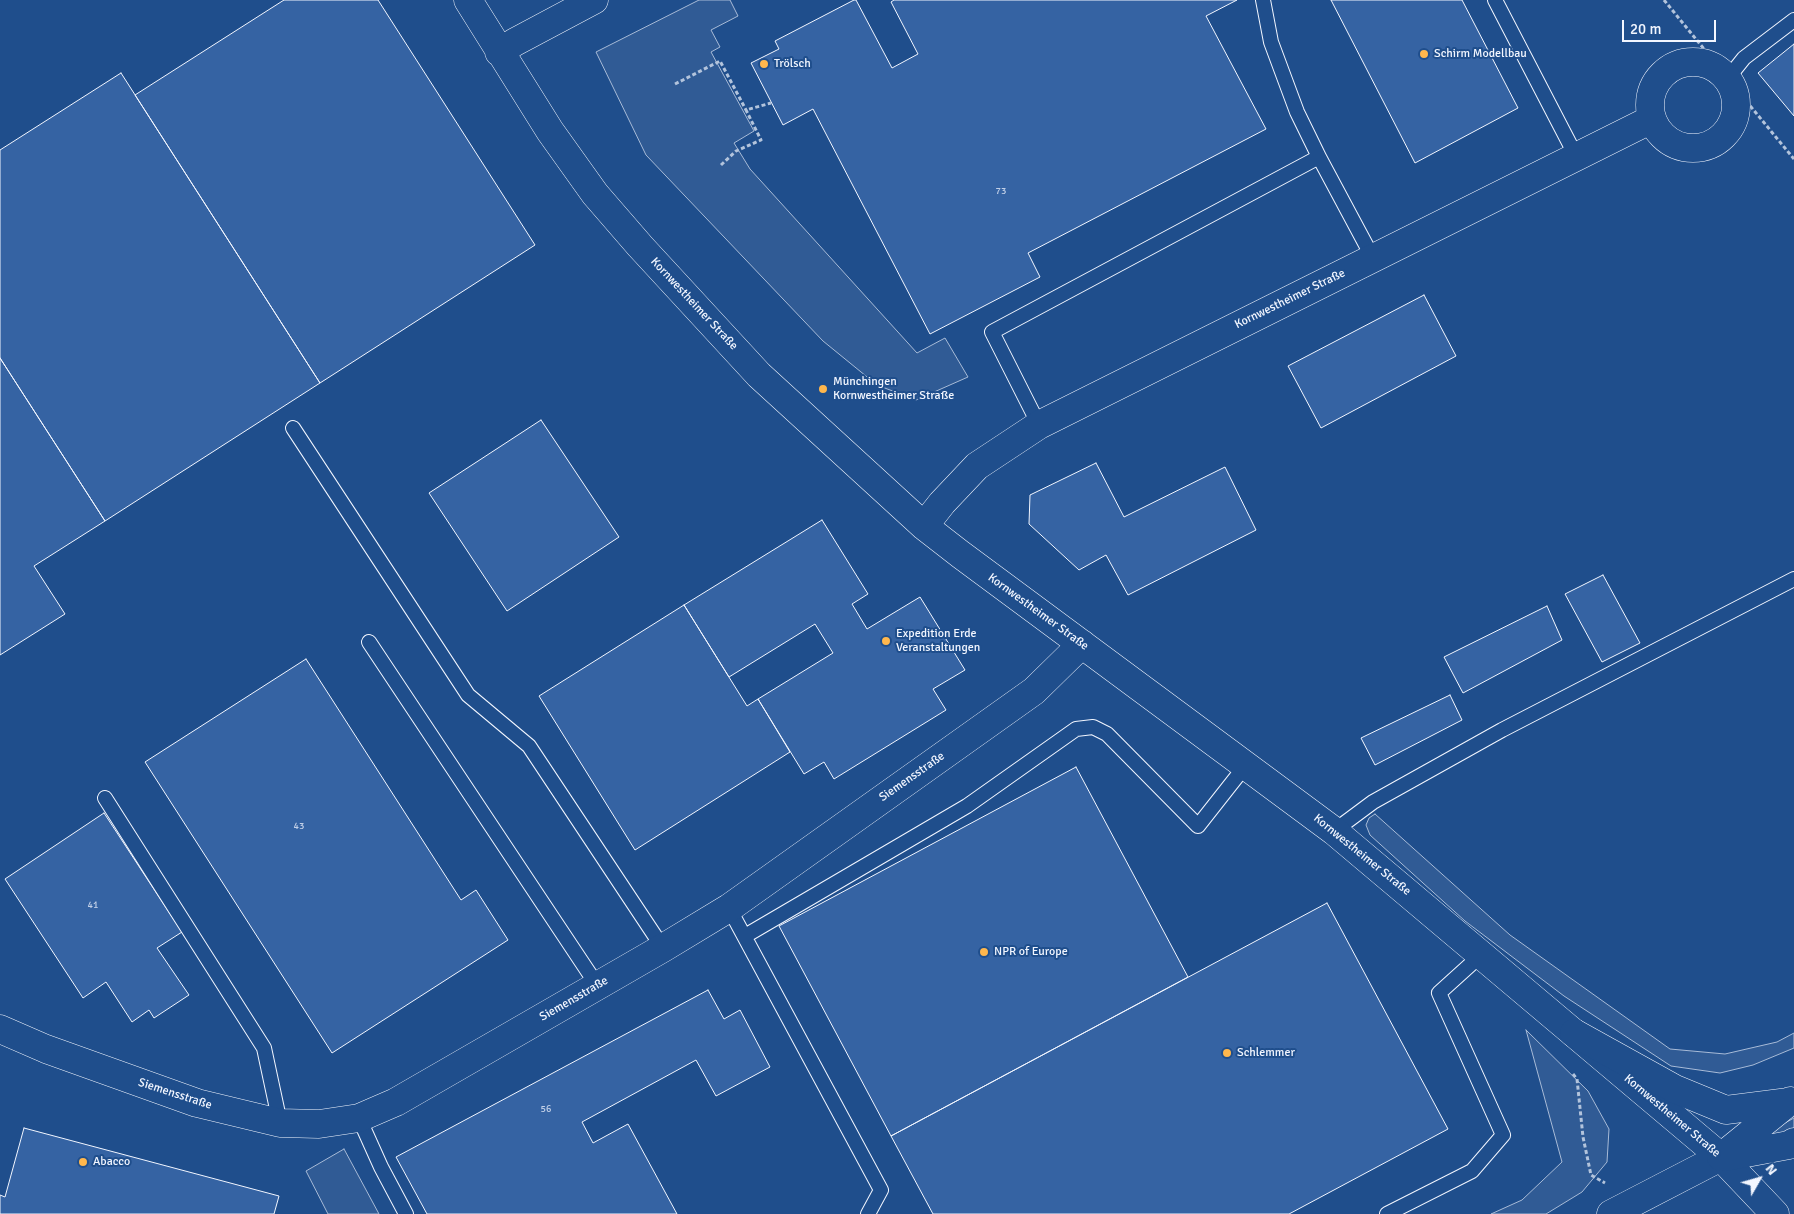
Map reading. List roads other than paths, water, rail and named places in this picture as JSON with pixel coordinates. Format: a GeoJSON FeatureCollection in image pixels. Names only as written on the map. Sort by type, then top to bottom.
{"type":"FeatureCollection","features":[{"type":"Feature","properties":{"kind":"main road","name":"Kornwestheimer Straße"},"geometry":{"type":"LineString","coordinates":[[468,0],[499,52],[556,139],[596,194],[640,246],[759,375],[924,526],[1334,831],[1721,1158],[1775,1214]]}},
{"type":"Feature","properties":{"kind":"main road"},"geometry":{"type":"LineString","coordinates":[[499,52],[594,0]]}},
{"type":"Feature","properties":{"kind":"main road"},"geometry":{"type":"LineString","coordinates":[[1692,61],[1705,63],[1718,69],[1728,78],[1734,92],[1736,107],[1733,121],[1726,134],[1714,143],[1699,148],[1684,148],[1670,142],[1659,132],[1652,119],[1650,106],[1651,92],[1657,80],[1666,70],[1678,64],[1692,61]]}},
{"type":"Feature","properties":{"kind":"main road","name":"Kornwestheimer Straße"},"geometry":{"type":"LineString","coordinates":[[924,526],[942,503],[977,466],[1038,425],[1652,119]]}},
{"type":"Feature","properties":{"kind":"main road","name":"Siemensstraße"},"geometry":{"type":"LineString","coordinates":[[0,1029],[46,1049],[197,1103],[280,1123],[319,1124],[359,1118],[396,1102],[729,908],[1034,691],[1082,644]]}},
{"type":"Feature","properties":{"kind":"main road"},"geometry":{"type":"LineString","coordinates":[[1574,1034],[1675,1089],[1726,1110],[1791,1101]]}},
{"type":"Feature","properties":{"kind":"main road"},"geometry":{"type":"LineString","coordinates":[[1622,1208],[1721,1158],[1791,1101]]}},
{"type":"Feature","properties":{"kind":"main road"},"geometry":{"type":"LineString","coordinates":[[1721,1158],[1794,1142]]}},
{"type":"Feature","properties":{"kind":"lane"},"geometry":{"type":"LineString","coordinates":[[1263,0],[1271,42],[1297,112],[1373,258]]}},
{"type":"Feature","properties":{"kind":"lane"},"geometry":{"type":"LineString","coordinates":[[1495,0],[1576,156]]}},
{"type":"Feature","properties":{"kind":"lane"},"geometry":{"type":"LineString","coordinates":[[1728,78],[1744,58],[1794,20]]}},
{"type":"Feature","properties":{"kind":"lane"},"geometry":{"type":"LineString","coordinates":[[1038,425],[992,332],[1319,157]]}},
{"type":"Feature","properties":{"kind":"lane"},"geometry":{"type":"LineString","coordinates":[[293,428],[468,695],[529,746],[663,948]]}},
{"type":"Feature","properties":{"kind":"lane"},"geometry":{"type":"LineString","coordinates":[[1334,831],[1373,802],[1468,749],[1794,579]]}},
{"type":"Feature","properties":{"kind":"lane"},"geometry":{"type":"LineString","coordinates":[[369,642],[597,985]]}},
{"type":"Feature","properties":{"kind":"lane"},"geometry":{"type":"LineString","coordinates":[[745,936],[967,806],[1076,729],[1093,728],[1107,734],[1198,826],[1246,765]]}},
{"type":"Feature","properties":{"kind":"lane"},"geometry":{"type":"LineString","coordinates":[[105,798],[264,1048],[280,1123]]}},
{"type":"Feature","properties":{"kind":"lane"},"geometry":{"type":"LineString","coordinates":[[729,908],[881,1190],[868,1214]]}},
{"type":"Feature","properties":{"kind":"lane"},"geometry":{"type":"LineString","coordinates":[[1387,1214],[1472,1171],[1503,1135],[1439,993],[1481,955]]}},
{"type":"Feature","properties":{"kind":"lane"},"geometry":{"type":"LineString","coordinates":[[359,1118],[381,1167],[406,1214]]}},
{"type":"Feature","properties":{"kind":"place","name":"Schirm Modellbau"},"geometry":{"type":"Point","coordinates":[1424,54]}},
{"type":"Feature","properties":{"kind":"place","name":"Trölsch"},"geometry":{"type":"Point","coordinates":[764,64]}},
{"type":"Feature","properties":{"kind":"place","name":"Münchingen Kornwestheimer Straße"},"geometry":{"type":"Point","coordinates":[823,389]}},
{"type":"Feature","properties":{"kind":"place","name":"Expedition Erde Veranstaltungen"},"geometry":{"type":"Point","coordinates":[886,641]}},
{"type":"Feature","properties":{"kind":"place","name":"NPR of Europe"},"geometry":{"type":"Point","coordinates":[984,952]}},
{"type":"Feature","properties":{"kind":"place","name":"Schlemmer"},"geometry":{"type":"Point","coordinates":[1227,1053]}},
{"type":"Feature","properties":{"kind":"place","name":"Abacco"},"geometry":{"type":"Point","coordinates":[83,1162]}}]}
